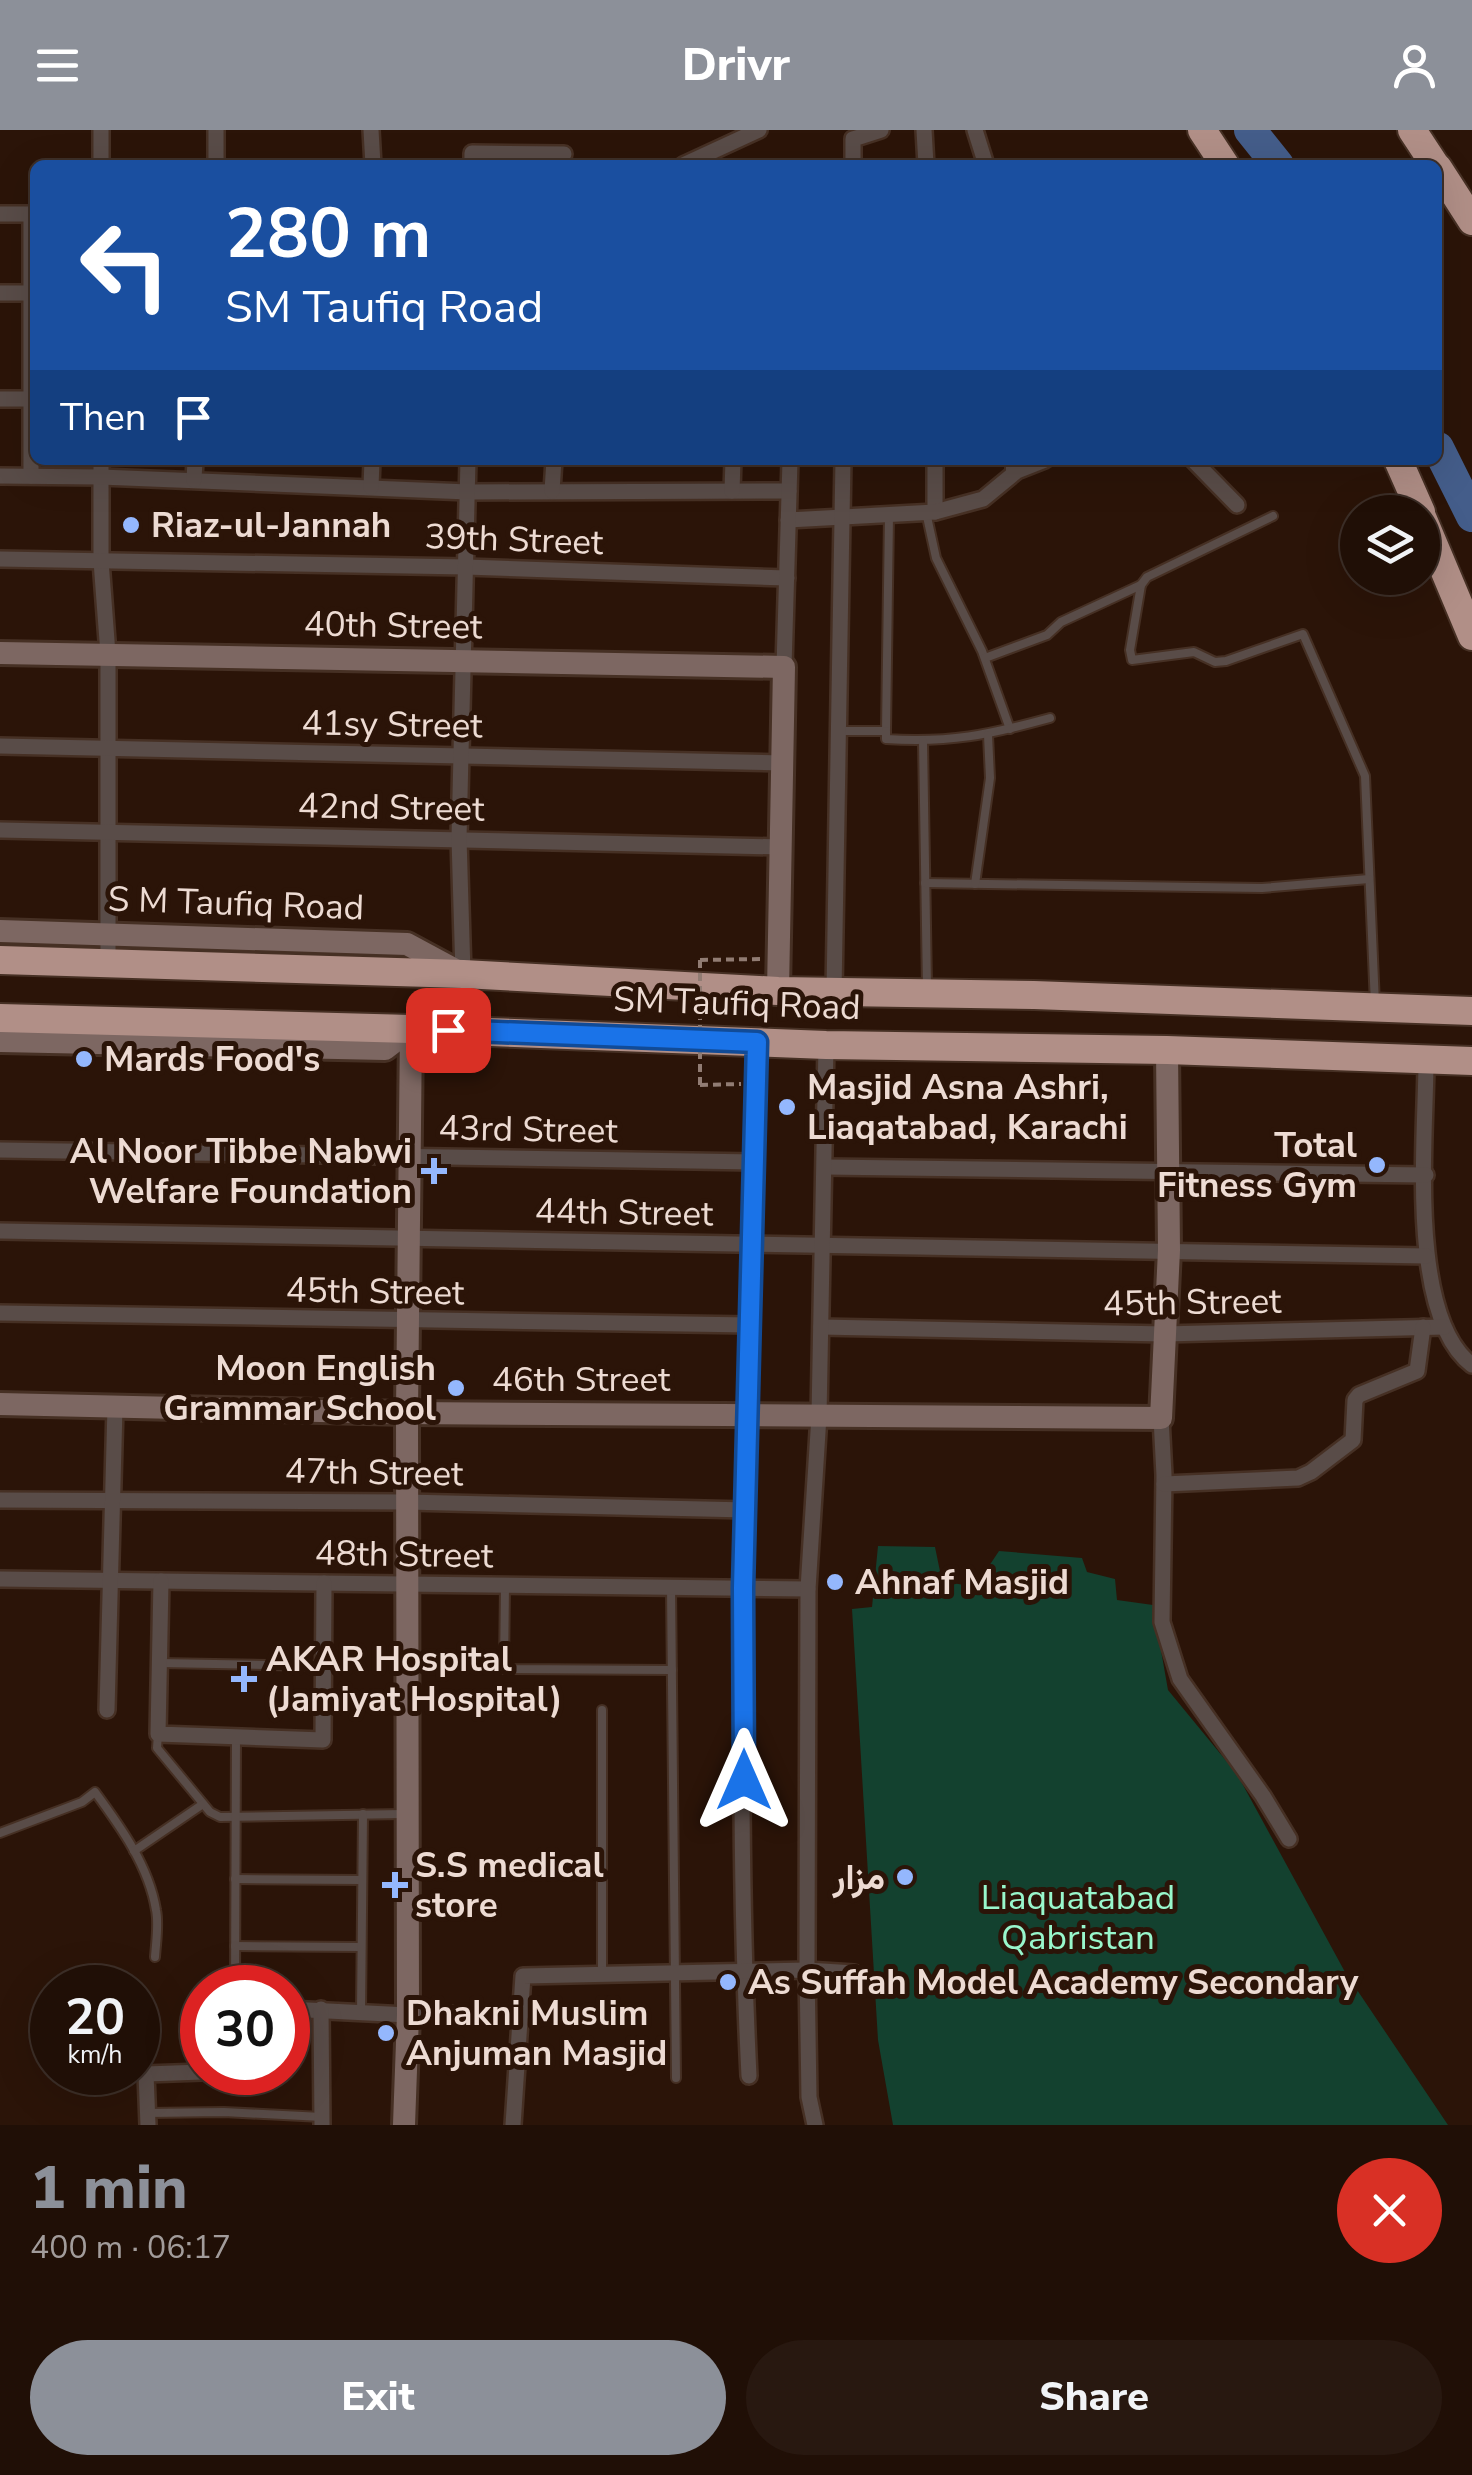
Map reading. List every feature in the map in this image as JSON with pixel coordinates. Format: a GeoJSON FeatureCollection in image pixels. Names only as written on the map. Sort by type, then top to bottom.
{"type":"FeatureCollection","features":[{"type":"Feature","properties":{"kind":"highway"},"geometry":{"type":"LineString","coordinates":[[1202,130],[1222,160]]}},
{"type":"Feature","properties":{"kind":"highway"},"geometry":{"type":"LineString","coordinates":[[1412,130],[1431,160]]}},
{"type":"Feature","properties":{"kind":"highway"},"geometry":{"type":"LineString","coordinates":[[1442,176],[1472,221]]}},
{"type":"Feature","properties":{"kind":"highway"},"geometry":{"type":"LineString","coordinates":[[1400,465],[1413,495]]}},
{"type":"Feature","properties":{"kind":"highway"},"geometry":{"type":"LineString","coordinates":[[1440,559],[1472,636]]}},
{"type":"Feature","properties":{"kind":"highway"},"geometry":{"type":"LineString","coordinates":[[0,960],[463,974],[778,991],[1472,1011]]}},
{"type":"Feature","properties":{"kind":"highway","name":"SM Taufiq Road"},"geometry":{"type":"LineString","coordinates":[[0,1018],[1472,1062]]}},
{"type":"Feature","properties":{"kind":"street"},"geometry":{"type":"LineString","coordinates":[[100,160],[101,130]]}},
{"type":"Feature","properties":{"kind":"street"},"geometry":{"type":"LineString","coordinates":[[216,130],[216,160]]}},
{"type":"Feature","properties":{"kind":"street"},"geometry":{"type":"LineString","coordinates":[[371,130],[373,160]]}},
{"type":"Feature","properties":{"kind":"street"},"geometry":{"type":"LineString","coordinates":[[694,160],[759,130]]}},
{"type":"Feature","properties":{"kind":"street"},"geometry":{"type":"LineString","coordinates":[[853,160],[854,139],[881,130]]}},
{"type":"Feature","properties":{"kind":"street"},"geometry":{"type":"LineString","coordinates":[[924,130],[926,160]]}},
{"type":"Feature","properties":{"kind":"street"},"geometry":{"type":"LineString","coordinates":[[975,130],[984,160]]}},
{"type":"Feature","properties":{"kind":"street"},"geometry":{"type":"LineString","coordinates":[[472,160],[472,153],[564,154]]}},
{"type":"Feature","properties":{"kind":"street"},"geometry":{"type":"LineString","coordinates":[[0,214],[30,214]]}},
{"type":"Feature","properties":{"kind":"street"},"geometry":{"type":"LineString","coordinates":[[0,293],[30,293]]}},
{"type":"Feature","properties":{"kind":"street"},"geometry":{"type":"LineString","coordinates":[[0,399],[30,399]]}},
{"type":"Feature","properties":{"kind":"street"},"geometry":{"type":"LineString","coordinates":[[31,465],[31,476]]}},
{"type":"Feature","properties":{"kind":"street"},"geometry":{"type":"LineString","coordinates":[[194,465],[194,480]]}},
{"type":"Feature","properties":{"kind":"street"},"geometry":{"type":"LineString","coordinates":[[371,488],[372,465]]}},
{"type":"Feature","properties":{"kind":"street"},"geometry":{"type":"LineString","coordinates":[[463,974],[458,838],[468,465]]}},
{"type":"Feature","properties":{"kind":"street"},"geometry":{"type":"LineString","coordinates":[[552,491],[554,465]]}},
{"type":"Feature","properties":{"kind":"street"},"geometry":{"type":"LineString","coordinates":[[732,491],[733,465]]}},
{"type":"Feature","properties":{"kind":"street"},"geometry":{"type":"LineString","coordinates":[[778,991],[790,465]]}},
{"type":"Feature","properties":{"kind":"street"},"geometry":{"type":"LineString","coordinates":[[834,992],[842,465]]}},
{"type":"Feature","properties":{"kind":"street"},"geometry":{"type":"LineString","coordinates":[[931,512],[935,465]]}},
{"type":"Feature","properties":{"kind":"street"},"geometry":{"type":"LineString","coordinates":[[788,520],[931,512],[983,499],[1010,477],[1034,465]]}},
{"type":"Feature","properties":{"kind":"street"},"geometry":{"type":"LineString","coordinates":[[1199,465],[1237,505]]}},
{"type":"Feature","properties":{"kind":"street"},"geometry":{"type":"LineString","coordinates":[[101,468],[101,561],[108,654],[108,964]]}},
{"type":"Feature","properties":{"kind":"street"},"geometry":{"type":"LineString","coordinates":[[0,476],[101,468],[194,480],[468,492],[789,490]]}},
{"type":"Feature","properties":{"kind":"street","name":"39th Street"},"geometry":{"type":"LineString","coordinates":[[0,560],[466,567],[787,578]]}},
{"type":"Feature","properties":{"kind":"street","name":"40th Street"},"geometry":{"type":"LineString","coordinates":[[0,653],[784,667]]}},
{"type":"Feature","properties":{"kind":"street","name":"41sy Street"},"geometry":{"type":"LineString","coordinates":[[0,746],[783,763]]}},
{"type":"Feature","properties":{"kind":"street","name":"42nd Street"},"geometry":{"type":"LineString","coordinates":[[0,830],[782,847]]}},
{"type":"Feature","properties":{"kind":"street","name":"S M Taufiq Road"},"geometry":{"type":"LineString","coordinates":[[0,932],[407,944],[463,974]]}},
{"type":"Feature","properties":{"kind":"street"},"geometry":{"type":"LineString","coordinates":[[0,1041],[385,1049],[412,1028]]}},
{"type":"Feature","properties":{"kind":"street"},"geometry":{"type":"LineString","coordinates":[[404,2125],[408,2015],[407,1413],[412,1028]]}},
{"type":"Feature","properties":{"kind":"street"},"geometry":{"type":"LineString","coordinates":[[749,2076],[744,1971],[743,1588],[757,1042]]}},
{"type":"Feature","properties":{"kind":"street"},"geometry":{"type":"LineString","coordinates":[[815,2125],[809,2097],[807,1970],[808,1589],[819,1416],[826,1045]]}},
{"type":"Feature","properties":{"kind":"street"},"geometry":{"type":"LineString","coordinates":[[1167,1050],[1169,1250],[1161,1418],[1162,1622],[1180,1678],[1264,1796],[1289,1839]]}},
{"type":"Feature","properties":{"kind":"street"},"geometry":{"type":"LineString","coordinates":[[1426,1060],[1426,1256],[1435,1308],[1472,1365]]}},
{"type":"Feature","properties":{"kind":"street","name":"43rd Street"},"geometry":{"type":"LineString","coordinates":[[0,1150],[755,1162]]}},
{"type":"Feature","properties":{"kind":"street"},"geometry":{"type":"LineString","coordinates":[[825,1167],[1426,1176]]}},
{"type":"Feature","properties":{"kind":"street","name":"44th Street"},"geometry":{"type":"LineString","coordinates":[[0,1231],[1426,1256]]}},
{"type":"Feature","properties":{"kind":"street","name":"45th Street"},"geometry":{"type":"LineString","coordinates":[[0,1313],[750,1325]]}},
{"type":"Feature","properties":{"kind":"street","name":"45th Street"},"geometry":{"type":"LineString","coordinates":[[821,1327],[1165,1334],[1444,1327]]}},
{"type":"Feature","properties":{"kind":"street"},"geometry":{"type":"LineString","coordinates":[[1164,1484],[1298,1478],[1311,1472],[1352,1440],[1354,1408],[1360,1395],[1417,1371],[1424,1327]]}},
{"type":"Feature","properties":{"kind":"street","name":"46th Street"},"geometry":{"type":"LineString","coordinates":[[0,1404],[407,1413],[1161,1418]]}},
{"type":"Feature","properties":{"kind":"street"},"geometry":{"type":"LineString","coordinates":[[107,1710],[115,1407]]}},
{"type":"Feature","properties":{"kind":"street","name":"47th Street"},"geometry":{"type":"LineString","coordinates":[[0,1500],[407,1502],[746,1510]]}},
{"type":"Feature","properties":{"kind":"street","name":"48th Street"},"geometry":{"type":"LineString","coordinates":[[0,1579],[808,1589]]}},
{"type":"Feature","properties":{"kind":"street"},"geometry":{"type":"LineString","coordinates":[[162,1581],[158,1734],[323,1740],[324,1583]]}},
{"type":"Feature","properties":{"kind":"street"},"geometry":{"type":"LineString","coordinates":[[513,2125],[524,1976],[807,1970],[854,1973]]}},
{"type":"Feature","properties":{"kind":"street"},"geometry":{"type":"LineString","coordinates":[[310,2009],[408,2015],[522,2013]]}},
{"type":"Feature","properties":{"kind":"street"},"geometry":{"type":"LineString","coordinates":[[320,2009],[322,2121]]}},
{"type":"Feature","properties":{"kind":"street"},"geometry":{"type":"LineString","coordinates":[[147,2119],[146,2074],[180,2073]]}},
{"type":"Feature","properties":{"kind":"lane"},"geometry":{"type":"LineString","coordinates":[[1010,465],[1010,477]]}},
{"type":"Feature","properties":{"kind":"lane"},"geometry":{"type":"LineString","coordinates":[[931,512],[936,558],[985,658],[1010,729]]}},
{"type":"Feature","properties":{"kind":"lane"},"geometry":{"type":"LineString","coordinates":[[889,515],[886,740],[988,735],[1050,718]]}},
{"type":"Feature","properties":{"kind":"lane"},"geometry":{"type":"LineString","coordinates":[[1274,516],[1147,576],[1141,585],[1130,650],[1132,660],[1194,652],[1215,662],[1226,662],[1302,634],[1365,776],[1375,1008]]}},
{"type":"Feature","properties":{"kind":"lane"},"geometry":{"type":"LineString","coordinates":[[985,658],[1047,635],[1061,622],[1141,585]]}},
{"type":"Feature","properties":{"kind":"lane"},"geometry":{"type":"LineString","coordinates":[[837,731],[886,731]]}},
{"type":"Feature","properties":{"kind":"lane"},"geometry":{"type":"LineString","coordinates":[[975,884],[990,778],[988,735]]}},
{"type":"Feature","properties":{"kind":"lane"},"geometry":{"type":"LineString","coordinates":[[923,741],[927,994]]}},
{"type":"Feature","properties":{"kind":"lane"},"geometry":{"type":"LineString","coordinates":[[925,883],[1262,888],[1369,878]]}},
{"type":"Feature","properties":{"kind":"lane"},"geometry":{"type":"LineString","coordinates":[[505,1585],[504,1668],[672,1670]]}},
{"type":"Feature","properties":{"kind":"lane"},"geometry":{"type":"LineString","coordinates":[[671,1587],[676,2078]]}},
{"type":"Feature","properties":{"kind":"lane"},"geometry":{"type":"LineString","coordinates":[[160,1663],[324,1666]]}},
{"type":"Feature","properties":{"kind":"lane"},"geometry":{"type":"LineString","coordinates":[[323,1704],[408,1704]]}},
{"type":"Feature","properties":{"kind":"lane"},"geometry":{"type":"LineString","coordinates":[[602,1710],[602,1974]]}},
{"type":"Feature","properties":{"kind":"lane"},"geometry":{"type":"LineString","coordinates":[[158,1734],[157,1748],[203,1804],[220,1817],[408,1814]]}},
{"type":"Feature","properties":{"kind":"lane"},"geometry":{"type":"LineString","coordinates":[[235,1965],[236,1738]]}},
{"type":"Feature","properties":{"kind":"lane"},"geometry":{"type":"LineString","coordinates":[[0,1833],[82,1802],[95,1792],[134,1851],[157,1911],[155,1957]]}},
{"type":"Feature","properties":{"kind":"lane"},"geometry":{"type":"LineString","coordinates":[[134,1851],[203,1804]]}},
{"type":"Feature","properties":{"kind":"lane"},"geometry":{"type":"LineString","coordinates":[[361,2012],[363,1814]]}},
{"type":"Feature","properties":{"kind":"lane"},"geometry":{"type":"LineString","coordinates":[[236,1879],[362,1880]]}},
{"type":"Feature","properties":{"kind":"lane"},"geometry":{"type":"LineString","coordinates":[[235,1946],[361,1947]]}},
{"type":"Feature","properties":{"kind":"lane"},"geometry":{"type":"LineString","coordinates":[[147,2119],[224,2112],[322,2121]]}},
{"type":"Feature","properties":{"kind":"path"},"geometry":{"type":"LineString","coordinates":[[735,1084],[700,1085],[700,960],[745,959]]}},
{"type":"Feature","properties":{"kind":"green space","name":"Liaquatabad Qabristan"},"geometry":{"type":"Polygon","coordinates":[[[878,1546],[935,1547],[942,1581],[975,1587],[999,1551],[1082,1558],[1087,1572],[1115,1579],[1117,1600],[1153,1605],[1168,1690],[1237,1774],[1345,1972],[1448,2125],[893,2125],[878,2040],[852,1609],[872,1607],[878,1546]]]}},
{"type":"Feature","properties":{"kind":"waterway"},"geometry":{"type":"LineString","coordinates":[[1250,130],[1274,160]]}},
{"type":"Feature","properties":{"kind":"waterway"},"geometry":{"type":"LineString","coordinates":[[1442,456],[1472,516]]}},
{"type":"Feature","properties":{"kind":"place","name":"Riaz-ul-Jannah"},"geometry":{"type":"Point","coordinates":[131,525]}},
{"type":"Feature","properties":{"kind":"place","name":"Mards Food's"},"geometry":{"type":"Point","coordinates":[84,1059]}},
{"type":"Feature","properties":{"kind":"place","name":"Masjid Asna Ashri, Liaqatabad, Karachi"},"geometry":{"type":"Point","coordinates":[787,1107]}},
{"type":"Feature","properties":{"kind":"place","name":"Total Fitness Gym"},"geometry":{"type":"Point","coordinates":[1377,1165]}},
{"type":"Feature","properties":{"kind":"place","name":"Al Noor Tibbe Nabwi Welfare Foundation"},"geometry":{"type":"Point","coordinates":[434,1171]}},
{"type":"Feature","properties":{"kind":"place","name":"Moon English Grammar School"},"geometry":{"type":"Point","coordinates":[456,1388]}},
{"type":"Feature","properties":{"kind":"place","name":"Ahnaf Masjid"},"geometry":{"type":"Point","coordinates":[835,1582]}},
{"type":"Feature","properties":{"kind":"place","name":"AKAR Hospital (Jamiyat Hospital)"},"geometry":{"type":"Point","coordinates":[244,1679]}},
{"type":"Feature","properties":{"kind":"place","name":"مزار"},"geometry":{"type":"Point","coordinates":[905,1877]}},
{"type":"Feature","properties":{"kind":"place","name":"S.S medical store"},"geometry":{"type":"Point","coordinates":[395,1885]}},
{"type":"Feature","properties":{"kind":"place","name":"As Suffah Model Academy Secondary"},"geometry":{"type":"Point","coordinates":[728,1982]}},
{"type":"Feature","properties":{"kind":"place","name":"Dhakni Muslim Anjuman Masjid"},"geometry":{"type":"Point","coordinates":[386,2033]}},
{"type":"Feature","properties":{"kind":"route"},"geometry":{"type":"LineString","coordinates":[[448,1030],[757,1042],[743,1588],[744,1780]]}}]}
